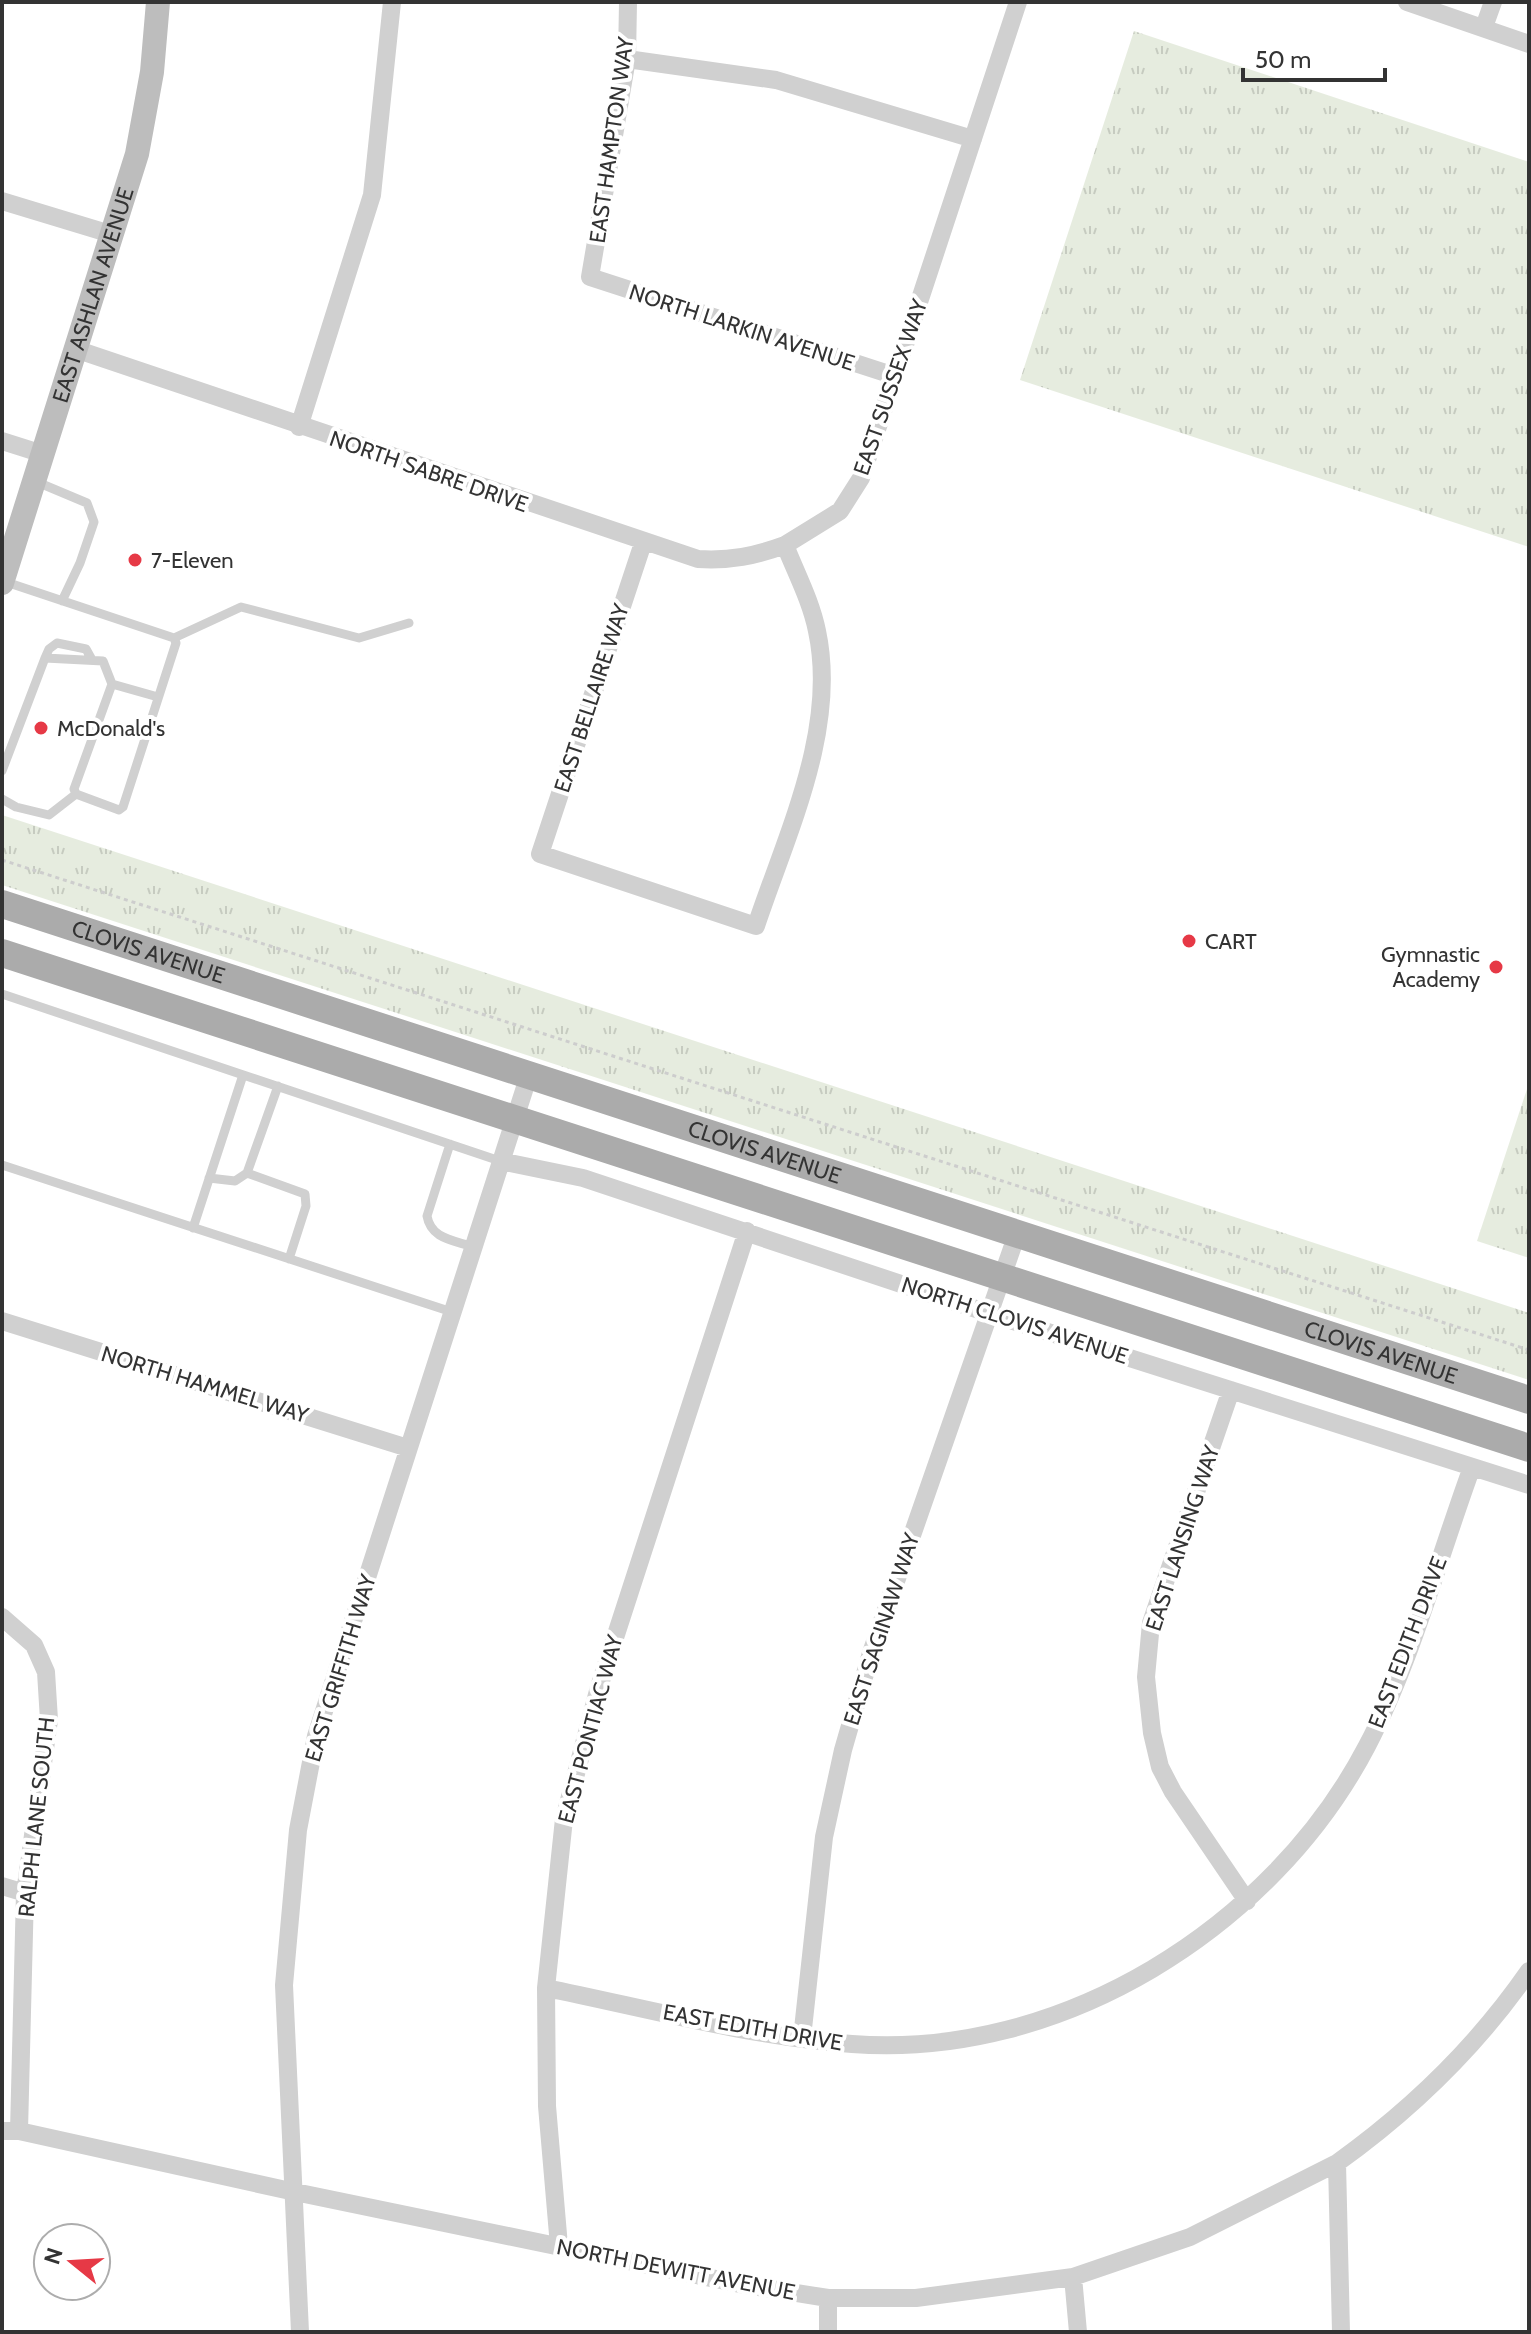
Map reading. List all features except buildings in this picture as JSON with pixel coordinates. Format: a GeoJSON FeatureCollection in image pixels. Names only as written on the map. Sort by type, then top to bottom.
{"type":"FeatureCollection","features":[{"type":"Feature","properties":{"kind":"main road","name":"EAST ASHLAN AVENUE"},"geometry":{"type":"LineString","coordinates":[[2,582],[78,350],[137,154],[152,72],[158,2]]}},
{"type":"Feature","properties":{"kind":"main road","name":"CLOVIS AVENUE"},"geometry":{"type":"LineString","coordinates":[[2,904],[1529,1400]]}},
{"type":"Feature","properties":{"kind":"main road","name":"CLOVIS AVENUE"},"geometry":{"type":"LineString","coordinates":[[2,953],[1529,1448]]}},
{"type":"Feature","properties":{"kind":"street"},"geometry":{"type":"LineString","coordinates":[[299,427],[372,195],[392,2]]}},
{"type":"Feature","properties":{"kind":"street","name":"EAST HAMPTON WAY"},"geometry":{"type":"LineString","coordinates":[[590,277],[627,59],[628,2]]}},
{"type":"Feature","properties":{"kind":"street","name":"EAST SUSSEX WAY"},"geometry":{"type":"LineString","coordinates":[[785,545],[822,525],[840,511],[854,493],[1018,2]]}},
{"type":"Feature","properties":{"kind":"street"},"geometry":{"type":"LineString","coordinates":[[1407,2],[1529,44]]}},
{"type":"Feature","properties":{"kind":"street"},"geometry":{"type":"LineString","coordinates":[[1484,27],[1493,2]]}},
{"type":"Feature","properties":{"kind":"street"},"geometry":{"type":"LineString","coordinates":[[627,59],[776,80],[973,139]]}},
{"type":"Feature","properties":{"kind":"street"},"geometry":{"type":"LineString","coordinates":[[2,201],[114,235]]}},
{"type":"Feature","properties":{"kind":"street","name":"NORTH LARKIN AVENUE"},"geometry":{"type":"LineString","coordinates":[[590,277],[895,376]]}},
{"type":"Feature","properties":{"kind":"street","name":"NORTH SABRE DRIVE"},"geometry":{"type":"LineString","coordinates":[[78,350],[643,543],[698,559],[724,561],[755,556],[785,545]]}},
{"type":"Feature","properties":{"kind":"street"},"geometry":{"type":"LineString","coordinates":[[2,441],[43,454]]}},
{"type":"Feature","properties":{"kind":"street","name":"EAST BELLAIRE WAY"},"geometry":{"type":"LineString","coordinates":[[643,543],[540,854],[756,926],[819,735],[823,698],[817,629],[785,545]]}},
{"type":"Feature","properties":{"kind":"street","name":"EAST GRIFFITH WAY"},"geometry":{"type":"LineString","coordinates":[[300,2332],[284,1985],[298,1830],[316,1736],[529,1075]]}},
{"type":"Feature","properties":{"kind":"street","name":"NORTH CLOVIS AVENUE"},"geometry":{"type":"LineString","coordinates":[[500,1161],[583,1178],[988,1313],[1529,1485]]}},
{"type":"Feature","properties":{"kind":"street","name":"EAST PONTIAC WAY"},"geometry":{"type":"LineString","coordinates":[[559,2246],[547,2106],[546,1988],[556,1872],[578,1755],[747,1231]]}},
{"type":"Feature","properties":{"kind":"street","name":"EAST SAGINAW WAY"},"geometry":{"type":"LineString","coordinates":[[802,2038],[824,1837],[843,1750],[871,1653],[1017,1234]]}},
{"type":"Feature","properties":{"kind":"street","name":"NORTH HAMMEL WAY"},"geometry":{"type":"LineString","coordinates":[[2,1321],[408,1448]]}},
{"type":"Feature","properties":{"kind":"street","name":"EAST LANSING WAY"},"geometry":{"type":"LineString","coordinates":[[1231,1390],[1151,1623],[1146,1677],[1152,1733],[1160,1767],[1173,1792],[1247,1901]]}},
{"type":"Feature","properties":{"kind":"street","name":"EAST EDITH DRIVE"},"geometry":{"type":"LineString","coordinates":[[546,1988],[802,2038],[854,2045],[909,2043],[976,2036],[1047,2019],[1164,1962],[1247,1901],[1315,1830],[1367,1748],[1385,1709],[1472,1467]]}},
{"type":"Feature","properties":{"kind":"street","name":"RALPH LANE SOUTH"},"geometry":{"type":"LineString","coordinates":[[2,1617],[34,1645],[46,1672],[49,1720],[25,1893],[10,2131]]}},
{"type":"Feature","properties":{"kind":"street"},"geometry":{"type":"LineString","coordinates":[[2,1886],[25,1893]]}},
{"type":"Feature","properties":{"kind":"street","name":"NORTH DEWITT AVENUE"},"geometry":{"type":"LineString","coordinates":[[10,2131],[559,2246],[828,2298],[916,2298],[1073,2277],[1190,2237],[1337,2163],[1395,2121],[1462,2054],[1529,1971]]}},
{"type":"Feature","properties":{"kind":"street"},"geometry":{"type":"LineString","coordinates":[[1337,2163],[1341,2332]]}},
{"type":"Feature","properties":{"kind":"street"},"geometry":{"type":"LineString","coordinates":[[1073,2277],[1078,2332]]}},
{"type":"Feature","properties":{"kind":"street"},"geometry":{"type":"LineString","coordinates":[[828,2298],[828,2332]]}},
{"type":"Feature","properties":{"kind":"lane"},"geometry":{"type":"LineString","coordinates":[[34,481],[87,503],[94,522],[80,563],[62,601]]}},
{"type":"Feature","properties":{"kind":"lane"},"geometry":{"type":"LineString","coordinates":[[2,582],[174,638],[241,607],[359,638],[409,623]]}},
{"type":"Feature","properties":{"kind":"lane"},"geometry":{"type":"LineString","coordinates":[[76,794],[119,810],[123,807],[176,643],[174,638]]}},
{"type":"Feature","properties":{"kind":"lane"},"geometry":{"type":"LineString","coordinates":[[2,771],[49,649],[57,643],[86,649],[91,658]]}},
{"type":"Feature","properties":{"kind":"lane"},"geometry":{"type":"LineString","coordinates":[[45,658],[103,661],[112,684],[74,789],[76,794]]}},
{"type":"Feature","properties":{"kind":"lane"},"geometry":{"type":"LineString","coordinates":[[112,684],[158,697]]}},
{"type":"Feature","properties":{"kind":"lane"},"geometry":{"type":"LineString","coordinates":[[2,799],[16,807],[49,815],[76,794]]}},
{"type":"Feature","properties":{"kind":"lane"},"geometry":{"type":"LineString","coordinates":[[2,994],[500,1161]]}},
{"type":"Feature","properties":{"kind":"lane"},"geometry":{"type":"LineString","coordinates":[[193,1228],[243,1075]]}},
{"type":"Feature","properties":{"kind":"lane"},"geometry":{"type":"LineString","coordinates":[[209,1178],[235,1181],[247,1173],[278,1086]]}},
{"type":"Feature","properties":{"kind":"lane"},"geometry":{"type":"LineString","coordinates":[[450,1144],[427,1216],[429,1227],[437,1235],[473,1247]]}},
{"type":"Feature","properties":{"kind":"lane"},"geometry":{"type":"LineString","coordinates":[[2,1165],[452,1312]]}},
{"type":"Feature","properties":{"kind":"lane"},"geometry":{"type":"LineString","coordinates":[[247,1173],[305,1194],[306,1206],[289,1259]]}},
{"type":"Feature","properties":{"kind":"path"},"geometry":{"type":"LineString","coordinates":[[2,860],[1529,1350]]}},
{"type":"Feature","properties":{"kind":"green space"},"geometry":{"type":"Polygon","coordinates":[[[1134,31],[1529,162],[1529,547],[1020,380],[1134,31]]]}},
{"type":"Feature","properties":{"kind":"green space"},"geometry":{"type":"Polygon","coordinates":[[[2,815],[1529,1313],[1529,1380],[2,885],[2,815]]]}},
{"type":"Feature","properties":{"kind":"green space"},"geometry":{"type":"Polygon","coordinates":[[[1529,1083],[1529,1258],[1477,1241],[1529,1083]]]}},
{"type":"Feature","properties":{"kind":"place","name":"7-Eleven"},"geometry":{"type":"Point","coordinates":[135,560]}},
{"type":"Feature","properties":{"kind":"place","name":"McDonald's"},"geometry":{"type":"Point","coordinates":[41,728]}},
{"type":"Feature","properties":{"kind":"place","name":"CART"},"geometry":{"type":"Point","coordinates":[1189,941]}},
{"type":"Feature","properties":{"kind":"place","name":"Gymnastic Academy"},"geometry":{"type":"Point","coordinates":[1496,967]}}]}
